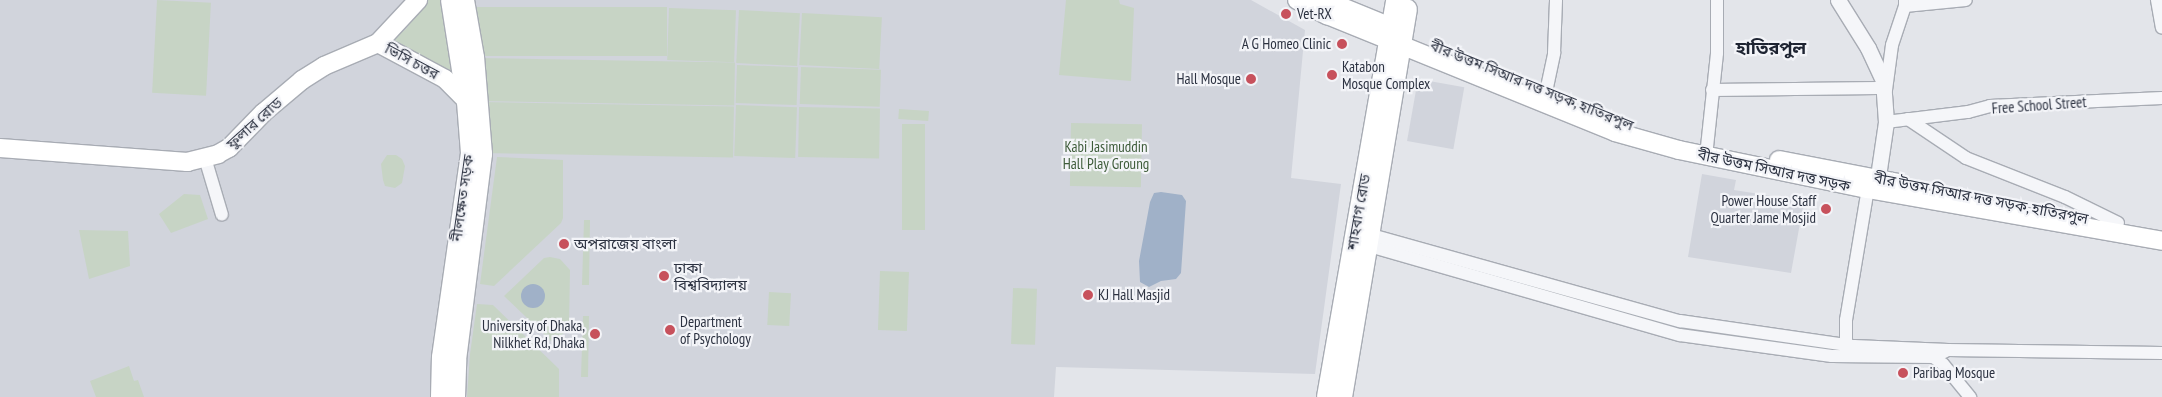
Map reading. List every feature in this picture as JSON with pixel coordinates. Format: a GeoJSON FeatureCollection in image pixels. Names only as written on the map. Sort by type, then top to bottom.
{"type":"FeatureCollection","features":[{"type":"Feature","properties":{"kind":"highway"},"geometry":{"type":"LineString","coordinates":[[1396,0],[1396,36]]}},
{"type":"Feature","properties":{"kind":"highway"},"geometry":{"type":"LineString","coordinates":[[1396,36],[1409,0]]}},
{"type":"Feature","properties":{"kind":"highway","name":"শাহবাগ রোড"},"geometry":{"type":"LineString","coordinates":[[1342,397],[1370,240],[1396,36]]}},
{"type":"Feature","properties":{"kind":"highway","name":"শাহবাগ রোড"},"geometry":{"type":"LineString","coordinates":[[1328,397],[1396,36]]}},
{"type":"Feature","properties":{"kind":"main road","name":"ফুলার রোড"},"geometry":{"type":"LineString","coordinates":[[0,148],[187,162],[205,158],[229,148],[263,113],[302,80],[342,58],[378,43],[418,0]]}},
{"type":"Feature","properties":{"kind":"main road","name":"নীলক্ষেত সড়ক"},"geometry":{"type":"LineString","coordinates":[[450,0],[473,101]]}},
{"type":"Feature","properties":{"kind":"main road","name":"নীলক্ষেত সড়ক"},"geometry":{"type":"LineString","coordinates":[[456,397],[457,294],[473,101],[464,0]]}},
{"type":"Feature","properties":{"kind":"main road"},"geometry":{"type":"LineString","coordinates":[[1297,0],[1396,36]]}},
{"type":"Feature","properties":{"kind":"main road"},"geometry":{"type":"LineString","coordinates":[[1325,0],[1396,36]]}},
{"type":"Feature","properties":{"kind":"main road","name":"বীর উত্তম সিআর দত্ত সড়ক, হাতিরপুল"},"geometry":{"type":"LineString","coordinates":[[1396,36],[1546,92],[1619,122],[1647,136],[1707,146],[1873,184],[2162,230]]}},
{"type":"Feature","properties":{"kind":"main road","name":"বীর উত্তম সিআর দত্ত সড়ক"},"geometry":{"type":"LineString","coordinates":[[1396,36],[1615,132],[1647,136],[1679,150],[1873,184],[2162,242]]}},
{"type":"Feature","properties":{"kind":"main road","name":"ভিসি চত্তর"},"geometry":{"type":"LineString","coordinates":[[378,43],[445,79],[473,101]]}},
{"type":"Feature","properties":{"kind":"main road","name":"নীলক্ষেত সড়ক"},"geometry":{"type":"LineString","coordinates":[[440,397],[441,357],[457,294]]}},
{"type":"Feature","properties":{"kind":"street"},"geometry":{"type":"LineString","coordinates":[[1546,92],[1554,53],[1556,0]]}},
{"type":"Feature","properties":{"kind":"street"},"geometry":{"type":"LineString","coordinates":[[1707,146],[1712,90],[1718,53],[1717,0]]}},
{"type":"Feature","properties":{"kind":"street"},"geometry":{"type":"LineString","coordinates":[[1830,0],[1883,80],[1882,92],[1886,122],[1873,184]]}},
{"type":"Feature","properties":{"kind":"street"},"geometry":{"type":"LineString","coordinates":[[1838,0],[1875,67]]}},
{"type":"Feature","properties":{"kind":"street"},"geometry":{"type":"LineString","coordinates":[[1850,351],[1873,184],[1877,124],[1882,92],[1892,45],[1905,3],[1966,0]]}},
{"type":"Feature","properties":{"kind":"street"},"geometry":{"type":"LineString","coordinates":[[2158,0],[2162,28]]}},
{"type":"Feature","properties":{"kind":"street"},"geometry":{"type":"LineString","coordinates":[[1875,67],[1892,45]]}},
{"type":"Feature","properties":{"kind":"street"},"geometry":{"type":"LineString","coordinates":[[1712,90],[1882,92]]}},
{"type":"Feature","properties":{"kind":"street","name":"Free School Street"},"geometry":{"type":"LineString","coordinates":[[1886,122],[1968,112],[1990,106],[2162,98]]}},
{"type":"Feature","properties":{"kind":"street"},"geometry":{"type":"LineString","coordinates":[[1908,119],[1966,158],[2065,197],[2118,223]]}},
{"type":"Feature","properties":{"kind":"street"},"geometry":{"type":"LineString","coordinates":[[205,158],[222,216]]}},
{"type":"Feature","properties":{"kind":"street"},"geometry":{"type":"LineString","coordinates":[[1370,240],[1657,321],[1680,335],[1934,357],[1948,350]]}},
{"type":"Feature","properties":{"kind":"street"},"geometry":{"type":"LineString","coordinates":[[1850,351],[1918,347],[1948,350],[2162,353]]}},
{"type":"Feature","properties":{"kind":"street"},"geometry":{"type":"LineString","coordinates":[[1918,347],[1943,364],[1970,397]]}},
{"type":"Feature","properties":{"kind":"shaded area","name":"ঢাকা বিশ্ববিদ্যালয়"},"geometry":{"type":"Polygon","coordinates":[[[0,0],[1251,0],[1305,30],[1291,178],[1341,184],[1315,374],[1056,367],[1054,397],[0,397],[0,0]]]}},
{"type":"Feature","properties":{"kind":"shaded area"},"geometry":{"type":"Polygon","coordinates":[[[1418,79],[1464,87],[1453,149],[1407,141],[1418,79]]]}},
{"type":"Feature","properties":{"kind":"shaded area"},"geometry":{"type":"Polygon","coordinates":[[[1702,174],[1736,180],[1734,190],[1804,201],[1791,273],[1688,257],[1702,174]]]}},
{"type":"Feature","properties":{"kind":"green space"},"geometry":{"type":"Polygon","coordinates":[[[157,0],[211,3],[206,96],[152,93],[157,0]]]}},
{"type":"Feature","properties":{"kind":"green space"},"geometry":{"type":"Polygon","coordinates":[[[426,0],[442,0],[457,78],[391,41],[406,29],[426,0]]]}},
{"type":"Feature","properties":{"kind":"green space"},"geometry":{"type":"Polygon","coordinates":[[[1066,0],[1119,0],[1120,4],[1134,8],[1131,81],[1059,75],[1066,0]]]}},
{"type":"Feature","properties":{"kind":"green space"},"geometry":{"type":"Polygon","coordinates":[[[467,7],[667,7],[667,56],[467,56],[467,7]]]}},
{"type":"Feature","properties":{"kind":"green space"},"geometry":{"type":"Polygon","coordinates":[[[669,8],[736,10],[734,62],[667,60],[669,8]]]}},
{"type":"Feature","properties":{"kind":"green space"},"geometry":{"type":"Polygon","coordinates":[[[739,10],[800,13],[797,66],[736,63],[739,10]]]}},
{"type":"Feature","properties":{"kind":"green space"},"geometry":{"type":"Polygon","coordinates":[[[802,13],[882,17],[879,69],[799,65],[802,13]]]}},
{"type":"Feature","properties":{"kind":"green space"},"geometry":{"type":"Polygon","coordinates":[[[476,58],[735,63],[734,106],[475,101],[476,58]]]}},
{"type":"Feature","properties":{"kind":"green space"},"geometry":{"type":"Polygon","coordinates":[[[737,65],[798,67],[797,105],[736,103],[737,65]]]}},
{"type":"Feature","properties":{"kind":"green space"},"geometry":{"type":"Polygon","coordinates":[[[801,67],[881,70],[880,107],[800,104],[801,67]]]}},
{"type":"Feature","properties":{"kind":"green space"},"geometry":{"type":"Polygon","coordinates":[[[481,102],[734,106],[733,157],[480,153],[481,102]]]}},
{"type":"Feature","properties":{"kind":"green space"},"geometry":{"type":"Polygon","coordinates":[[[736,105],[797,107],[795,158],[734,156],[736,105]]]}},
{"type":"Feature","properties":{"kind":"green space"},"geometry":{"type":"Polygon","coordinates":[[[799,107],[880,108],[879,158],[798,157],[799,107]]]}},
{"type":"Feature","properties":{"kind":"green space"},"geometry":{"type":"Polygon","coordinates":[[[899,109],[929,111],[928,121],[898,119],[899,109]]]}},
{"type":"Feature","properties":{"kind":"green space","name":"Kabi Jasimuddin Hall Play Groung"},"geometry":{"type":"Polygon","coordinates":[[[1071,123],[1142,124],[1141,187],[1070,186],[1071,123]]]}},
{"type":"Feature","properties":{"kind":"green space"},"geometry":{"type":"Polygon","coordinates":[[[902,124],[925,124],[925,230],[902,230],[902,124]]]}},
{"type":"Feature","properties":{"kind":"green space"},"geometry":{"type":"Polygon","coordinates":[[[387,155],[396,155],[402,159],[405,166],[402,183],[395,188],[385,186],[383,180],[381,164],[387,155]]]}},
{"type":"Feature","properties":{"kind":"green space"},"geometry":{"type":"Polygon","coordinates":[[[497,157],[563,160],[563,218],[561,223],[494,286],[480,284],[497,157]]]}},
{"type":"Feature","properties":{"kind":"green space"},"geometry":{"type":"Polygon","coordinates":[[[184,194],[200,195],[208,219],[171,233],[159,214],[184,194]]]}},
{"type":"Feature","properties":{"kind":"green space"},"geometry":{"type":"Polygon","coordinates":[[[584,220],[590,220],[589,285],[582,285],[584,220]]]}},
{"type":"Feature","properties":{"kind":"green space"},"geometry":{"type":"Polygon","coordinates":[[[79,230],[128,231],[130,266],[89,279],[79,230]]]}},
{"type":"Feature","properties":{"kind":"green space"},"geometry":{"type":"Polygon","coordinates":[[[544,258],[560,259],[570,270],[569,325],[563,334],[551,341],[504,296],[544,258]]]}},
{"type":"Feature","properties":{"kind":"green space"},"geometry":{"type":"Polygon","coordinates":[[[880,271],[909,272],[907,331],[878,330],[880,271]]]}},
{"type":"Feature","properties":{"kind":"green space"},"geometry":{"type":"Polygon","coordinates":[[[1013,288],[1037,289],[1035,345],[1011,344],[1013,288]]]}},
{"type":"Feature","properties":{"kind":"green space"},"geometry":{"type":"Polygon","coordinates":[[[769,292],[791,293],[789,326],[767,325],[769,292]]]}},
{"type":"Feature","properties":{"kind":"green space"},"geometry":{"type":"Polygon","coordinates":[[[477,304],[493,305],[559,369],[559,397],[467,397],[470,354],[477,304]]]}},
{"type":"Feature","properties":{"kind":"green space"},"geometry":{"type":"Polygon","coordinates":[[[583,316],[589,316],[588,377],[581,377],[583,316]]]}},
{"type":"Feature","properties":{"kind":"green space"},"geometry":{"type":"Polygon","coordinates":[[[129,366],[134,381],[138,380],[144,397],[96,397],[90,381],[129,366]]]}},
{"type":"Feature","properties":{"kind":"water"},"geometry":{"type":"Polygon","coordinates":[[[1154,193],[1182,195],[1186,201],[1181,273],[1176,279],[1161,281],[1149,287],[1140,282],[1139,261],[1150,202],[1154,193]]]}},
{"type":"Feature","properties":{"kind":"water"},"geometry":{"type":"Polygon","coordinates":[[[533,284],[542,287],[545,296],[542,305],[533,308],[524,305],[521,296],[524,287],[533,284]]]}},
{"type":"Feature","properties":{"kind":"place","name":"Vet-RX"},"geometry":{"type":"Point","coordinates":[1286,14]}},
{"type":"Feature","properties":{"kind":"place","name":"A G Homeo Clinic"},"geometry":{"type":"Point","coordinates":[1342,44]}},
{"type":"Feature","properties":{"kind":"place","name":"Katabon Mosque Complex"},"geometry":{"type":"Point","coordinates":[1332,75]}},
{"type":"Feature","properties":{"kind":"place","name":"Hall Mosque"},"geometry":{"type":"Point","coordinates":[1251,79]}},
{"type":"Feature","properties":{"kind":"place","name":"Power House Staff Quarter Jame Mosjid"},"geometry":{"type":"Point","coordinates":[1826,209]}},
{"type":"Feature","properties":{"kind":"place","name":"অপরাজেয় বাংলা"},"geometry":{"type":"Point","coordinates":[564,244]}},
{"type":"Feature","properties":{"kind":"place","name":"ঢাকা বিশ্ববিদ্যালয়"},"geometry":{"type":"Point","coordinates":[664,276]}},
{"type":"Feature","properties":{"kind":"place","name":"KJ Hall Masjid"},"geometry":{"type":"Point","coordinates":[1088,295]}},
{"type":"Feature","properties":{"kind":"place","name":"Department of Psychology"},"geometry":{"type":"Point","coordinates":[670,330]}},
{"type":"Feature","properties":{"kind":"place","name":"University of Dhaka, Nilkhet Rd, Dhaka"},"geometry":{"type":"Point","coordinates":[595,334]}},
{"type":"Feature","properties":{"kind":"place","name":"Paribag Mosque"},"geometry":{"type":"Point","coordinates":[1903,373]}},
{"type":"Feature","properties":{"kind":"district","name":"হাতিরপুল"},"geometry":{"type":"Point","coordinates":[1771,48]}}]}
